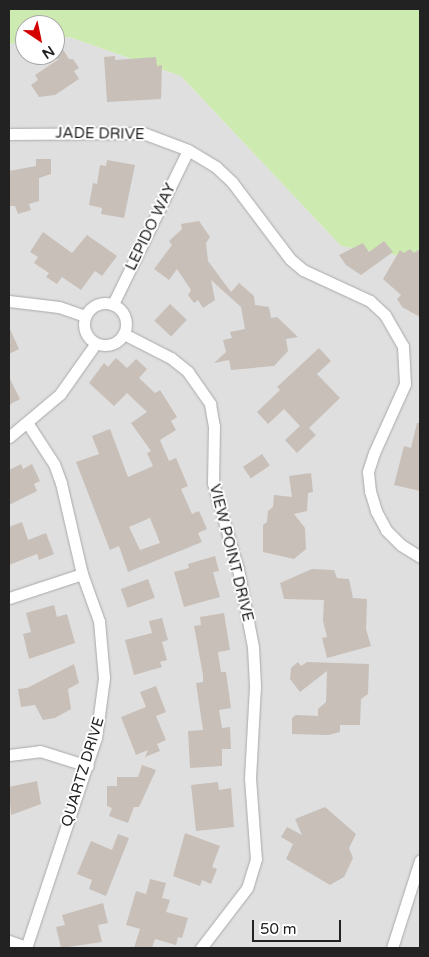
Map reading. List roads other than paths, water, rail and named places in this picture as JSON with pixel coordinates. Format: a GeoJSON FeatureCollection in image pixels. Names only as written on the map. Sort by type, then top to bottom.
{"type":"FeatureCollection","features":[{"type":"Feature","properties":{"kind":"street","name":"JADE DRIVE"},"geometry":{"type":"LineString","coordinates":[[9,134],[144,133],[188,150],[216,167],[232,182],[290,259],[303,270],[370,302],[395,329],[403,346],[405,384],[374,452],[368,472],[370,491],[376,511],[386,530],[401,545],[420,557]]}},
{"type":"Feature","properties":{"kind":"street","name":"LEPIDO WAY"},"geometry":{"type":"LineString","coordinates":[[113,304],[188,150]]}},
{"type":"Feature","properties":{"kind":"street"},"geometry":{"type":"LineString","coordinates":[[9,301],[59,307],[85,316]]}},
{"type":"Feature","properties":{"kind":"street"},"geometry":{"type":"LineString","coordinates":[[96,304],[113,304],[126,319],[124,334],[111,345],[96,343],[85,331],[85,316],[96,304]]}},
{"type":"Feature","properties":{"kind":"street","name":"VIEW POINT DRIVE"},"geometry":{"type":"LineString","coordinates":[[124,334],[172,358],[188,372],[210,404],[214,426],[213,483],[238,570],[253,647],[255,686],[250,778],[256,859],[247,888],[201,948]]}},
{"type":"Feature","properties":{"kind":"street"},"geometry":{"type":"LineString","coordinates":[[9,437],[28,424],[60,394],[96,343]]}},
{"type":"Feature","properties":{"kind":"street","name":"QUARTZ DRIVE"},"geometry":{"type":"LineString","coordinates":[[26,947],[88,766],[101,718],[104,661],[99,621],[82,574],[61,483],[54,464],[28,424]]}},
{"type":"Feature","properties":{"kind":"street"},"geometry":{"type":"LineString","coordinates":[[9,598],[82,574]]}},
{"type":"Feature","properties":{"kind":"street"},"geometry":{"type":"LineString","coordinates":[[9,755],[40,751],[88,766]]}},
{"type":"Feature","properties":{"kind":"street"},"geometry":{"type":"LineString","coordinates":[[394,948],[420,860]]}},
{"type":"Feature","properties":{"kind":"street"},"geometry":{"type":"LineString","coordinates":[[9,941],[26,947]]}}]}
